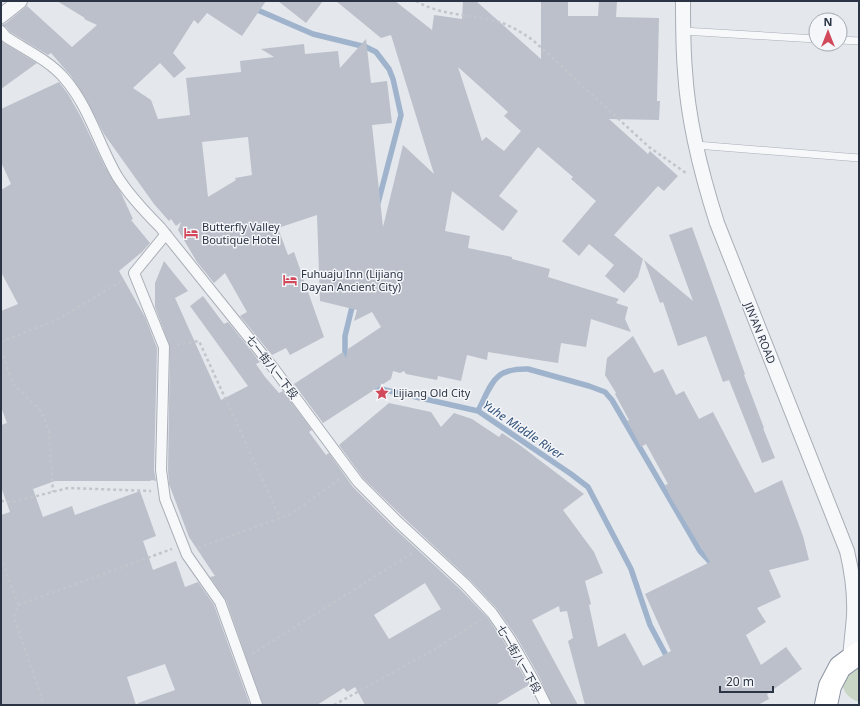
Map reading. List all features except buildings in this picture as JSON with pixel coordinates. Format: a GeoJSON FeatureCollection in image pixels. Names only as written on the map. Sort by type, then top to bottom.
{"type":"FeatureCollection","features":[{"type":"Feature","properties":{"kind":"highway"},"geometry":{"type":"LineString","coordinates":[[827,703],[830,686],[840,667],[854,656]]}},
{"type":"Feature","properties":{"kind":"street"},"geometry":{"type":"LineString","coordinates":[[1,16],[20,1]]}},
{"type":"Feature","properties":{"kind":"street","name":"JIN'AN ROAD"},"geometry":{"type":"LineString","coordinates":[[683,1],[685,72],[689,107],[705,186],[717,223],[847,551],[853,583],[854,656]]}},
{"type":"Feature","properties":{"kind":"street","name":"七一街八一下段"},"geometry":{"type":"LineString","coordinates":[[1,31],[6,37],[50,64],[65,79],[80,101],[117,176],[132,197],[166,234],[275,370],[358,482],[423,546],[465,584],[492,613],[514,645],[533,678],[546,705]]}},
{"type":"Feature","properties":{"kind":"street"},"geometry":{"type":"LineString","coordinates":[[166,234],[134,273],[164,347],[161,470],[165,499],[185,549],[220,602],[257,705]]}},
{"type":"Feature","properties":{"kind":"lane"},"geometry":{"type":"LineString","coordinates":[[683,31],[808,39]]}},
{"type":"Feature","properties":{"kind":"lane"},"geometry":{"type":"LineString","coordinates":[[848,40],[859,41]]}},
{"type":"Feature","properties":{"kind":"lane"},"geometry":{"type":"LineString","coordinates":[[696,145],[859,158]]}},
{"type":"Feature","properties":{"kind":"path"},"geometry":{"type":"LineString","coordinates":[[416,1],[440,12],[492,20],[514,28],[525,34],[649,147],[705,186]]}},
{"type":"Feature","properties":{"kind":"path"},"geometry":{"type":"LineString","coordinates":[[1,342],[57,320],[134,273]]}},
{"type":"Feature","properties":{"kind":"path"},"geometry":{"type":"LineString","coordinates":[[164,347],[199,341],[280,518]]}},
{"type":"Feature","properties":{"kind":"path"},"geometry":{"type":"LineString","coordinates":[[1,350],[13,384],[42,412],[49,432],[53,492]]}},
{"type":"Feature","properties":{"kind":"path"},"geometry":{"type":"LineString","coordinates":[[18,605],[291,514],[351,471]]}},
{"type":"Feature","properties":{"kind":"path"},"geometry":{"type":"LineString","coordinates":[[1,502],[13,502],[68,488],[164,491]]}},
{"type":"Feature","properties":{"kind":"path"},"geometry":{"type":"LineString","coordinates":[[241,660],[423,546]]}},
{"type":"Feature","properties":{"kind":"path"},"geometry":{"type":"LineString","coordinates":[[1,557],[18,605],[14,616],[44,705]]}},
{"type":"Feature","properties":{"kind":"path"},"geometry":{"type":"LineString","coordinates":[[334,705],[435,649],[492,613]]}},
{"type":"Feature","properties":{"kind":"green space"},"geometry":{"type":"Polygon","coordinates":[[[859,664],[859,702],[852,699],[847,694],[842,681],[859,664]]]}},
{"type":"Feature","properties":{"kind":"waterway","name":"Yuhe Middle River"},"geometry":{"type":"LineString","coordinates":[[253,8],[313,34],[366,47],[376,52],[389,69],[393,79],[401,115],[378,203]]}},
{"type":"Feature","properties":{"kind":"waterway","name":"Yuhe Middle River"},"geometry":{"type":"LineString","coordinates":[[345,361],[345,336],[353,303]]}},
{"type":"Feature","properties":{"kind":"waterway"},"geometry":{"type":"LineString","coordinates":[[478,411],[495,380],[507,371],[516,369],[528,369],[605,392],[612,400],[700,551],[714,566]]}},
{"type":"Feature","properties":{"kind":"waterway","name":"Yuhe Middle River"},"geometry":{"type":"LineString","coordinates":[[372,387],[478,411],[588,487],[631,569],[650,625],[668,659]]}},
{"type":"Feature","properties":{"kind":"place","name":"Butterfly Valley Boutique Hotel"},"geometry":{"type":"Point","coordinates":[191,233]}},
{"type":"Feature","properties":{"kind":"place","name":"Fuhuaju Inn (Lijiang Dayan Ancient City)"},"geometry":{"type":"Point","coordinates":[290,280]}},
{"type":"Feature","properties":{"kind":"place","name":"Lijiang Old City"},"geometry":{"type":"Point","coordinates":[382,393]}}]}
